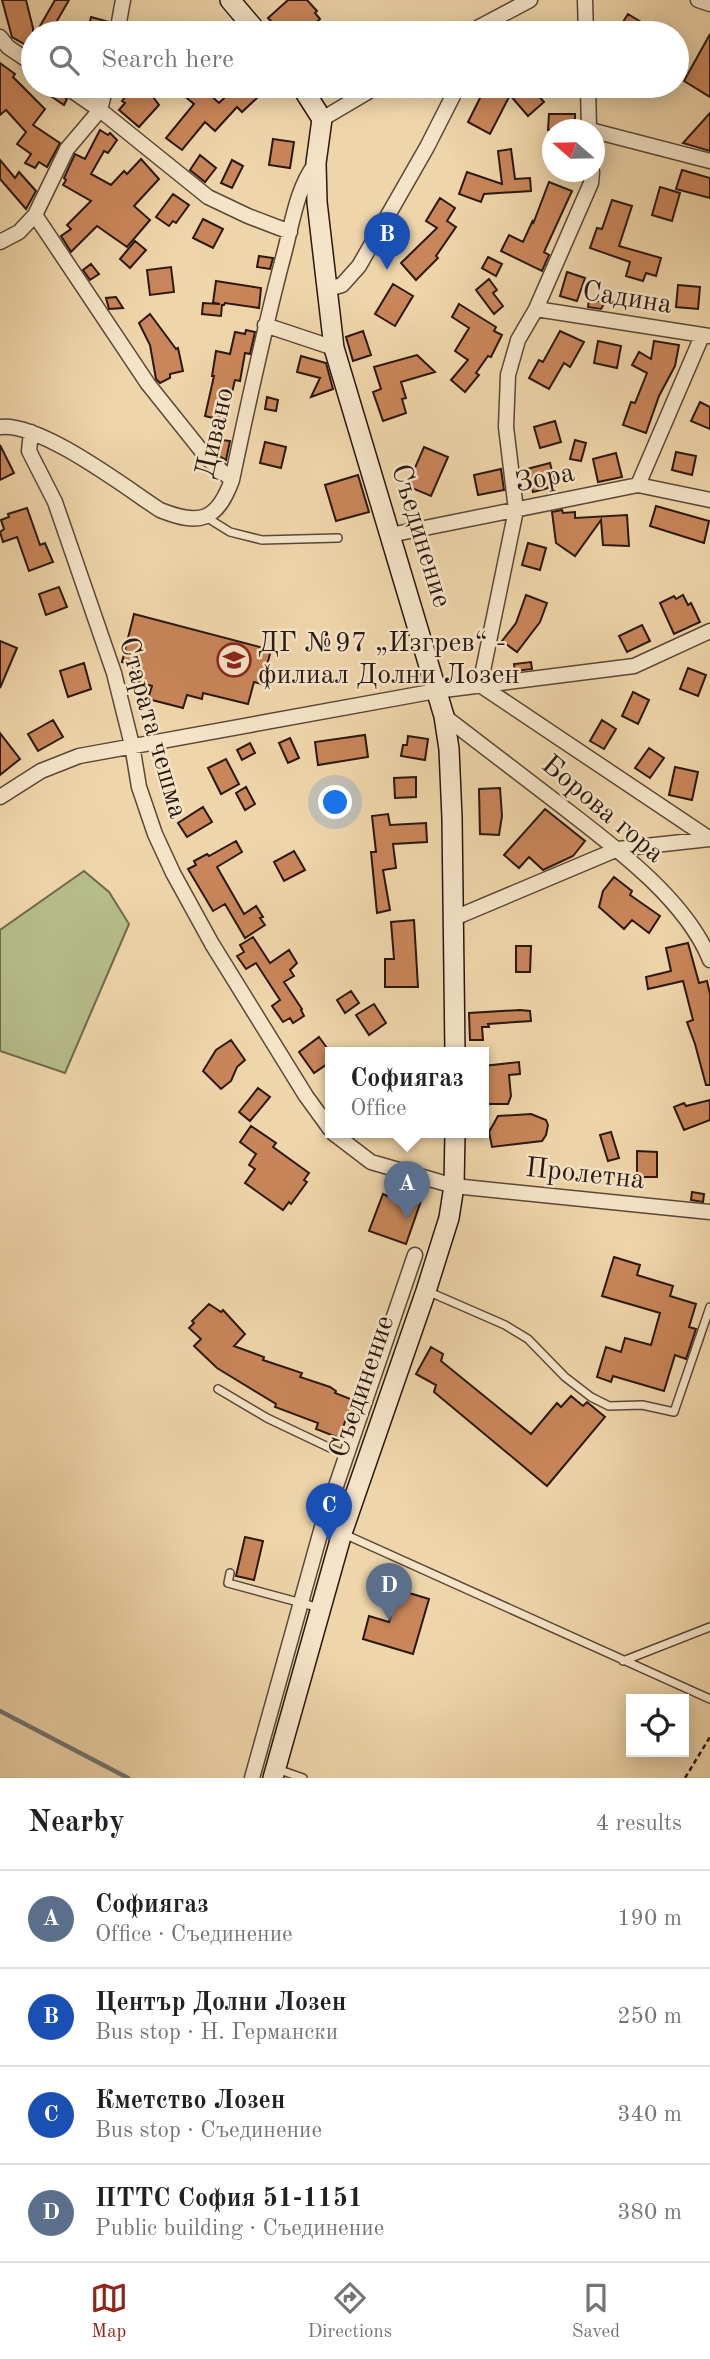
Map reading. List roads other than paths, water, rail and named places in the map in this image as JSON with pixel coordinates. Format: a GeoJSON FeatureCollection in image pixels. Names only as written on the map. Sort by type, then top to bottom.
{"type":"FeatureCollection","features":[{"type":"Feature","properties":{"kind":"street"},"geometry":{"type":"LineString","coordinates":[[119,21],[123,0]]}},
{"type":"Feature","properties":{"kind":"street"},"geometry":{"type":"LineString","coordinates":[[230,0],[248,21]]}},
{"type":"Feature","properties":{"kind":"street"},"geometry":{"type":"LineString","coordinates":[[491,21],[530,0]]}},
{"type":"Feature","properties":{"kind":"street"},"geometry":{"type":"LineString","coordinates":[[584,0],[585,21]]}},
{"type":"Feature","properties":{"kind":"street"},"geometry":{"type":"LineString","coordinates":[[698,0],[710,4]]}},
{"type":"Feature","properties":{"kind":"street"},"geometry":{"type":"LineString","coordinates":[[0,37],[8,47],[21,56]]}},
{"type":"Feature","properties":{"kind":"street"},"geometry":{"type":"LineString","coordinates":[[82,98],[208,197],[290,232]]}},
{"type":"Feature","properties":{"kind":"street"},"geometry":{"type":"LineString","coordinates":[[0,242],[19,232],[35,215],[67,149],[100,110],[103,98]]}},
{"type":"Feature","properties":{"kind":"street"},"geometry":{"type":"LineString","coordinates":[[309,98],[322,119],[358,98]]}},
{"type":"Feature","properties":{"kind":"street"},"geometry":{"type":"LineString","coordinates":[[328,289],[342,285],[359,266],[452,98]]}},
{"type":"Feature","properties":{"kind":"street"},"geometry":{"type":"LineString","coordinates":[[589,98],[590,119]]}},
{"type":"Feature","properties":{"kind":"street","name":"Съединение"},"geometry":{"type":"LineString","coordinates":[[322,119],[316,163],[317,202],[334,348],[444,716],[449,749],[455,1047]]}},
{"type":"Feature","properties":{"kind":"street"},"geometry":{"type":"LineString","coordinates":[[605,134],[710,161]]}},
{"type":"Feature","properties":{"kind":"street","name":"Дивано"},"geometry":{"type":"LineString","coordinates":[[0,427],[7,426],[31,432],[69,451],[160,510],[177,517],[206,517],[216,512],[227,495],[232,480],[265,325],[306,175],[316,163]]}},
{"type":"Feature","properties":{"kind":"street"},"geometry":{"type":"LineString","coordinates":[[480,685],[516,510],[506,427],[508,374],[518,340],[536,309],[590,182]]}},
{"type":"Feature","properties":{"kind":"street"},"geometry":{"type":"LineString","coordinates":[[35,215],[148,384],[208,459],[232,480]]}},
{"type":"Feature","properties":{"kind":"street","name":"Садина"},"geometry":{"type":"LineString","coordinates":[[536,309],[706,336]]}},
{"type":"Feature","properties":{"kind":"street"},"geometry":{"type":"LineString","coordinates":[[265,325],[334,348]]}},
{"type":"Feature","properties":{"kind":"street"},"geometry":{"type":"LineString","coordinates":[[638,485],[706,336]]}},
{"type":"Feature","properties":{"kind":"street","name":"Старата чешма"},"geometry":{"type":"LineString","coordinates":[[31,432],[29,451],[55,502],[80,573],[114,673],[132,745],[139,787],[173,873],[225,965],[325,1122]]}},
{"type":"Feature","properties":{"kind":"street","name":"Зора"},"geometry":{"type":"LineString","coordinates":[[390,535],[638,485],[710,500]]}},
{"type":"Feature","properties":{"kind":"street"},"geometry":{"type":"LineString","coordinates":[[0,797],[41,771],[79,757],[132,745],[436,691],[634,666],[710,631]]}},
{"type":"Feature","properties":{"kind":"street","name":"Борова гора"},"geometry":{"type":"LineString","coordinates":[[480,685],[710,839]]}},
{"type":"Feature","properties":{"kind":"street","name":"Борова гора"},"geometry":{"type":"LineString","coordinates":[[444,716],[618,849],[685,915],[703,941],[710,960]]}},
{"type":"Feature","properties":{"kind":"street"},"geometry":{"type":"LineString","coordinates":[[452,919],[618,849],[710,839]]}},
{"type":"Feature","properties":{"kind":"street"},"geometry":{"type":"LineString","coordinates":[[340,1138],[371,1162],[454,1186]]}},
{"type":"Feature","properties":{"kind":"street","name":"Съединение"},"geometry":{"type":"LineString","coordinates":[[274,1773],[342,1533],[449,1218],[454,1186],[455,1138]]}},
{"type":"Feature","properties":{"kind":"street","name":"Пролетна"},"geometry":{"type":"LineString","coordinates":[[454,1186],[710,1212]]}},
{"type":"Feature","properties":{"kind":"street"},"geometry":{"type":"LineString","coordinates":[[252,1778],[322,1527],[415,1255]]}},
{"type":"Feature","properties":{"kind":"lane"},"geometry":{"type":"LineString","coordinates":[[206,517],[230,532],[262,540],[338,538]]}},
{"type":"Feature","properties":{"kind":"lane"},"geometry":{"type":"LineString","coordinates":[[426,1291],[505,1325],[528,1339],[565,1377],[591,1397],[609,1406],[642,1405],[674,1412],[710,1307]]}},
{"type":"Feature","properties":{"kind":"lane"},"geometry":{"type":"LineString","coordinates":[[218,1389],[267,1418],[348,1456]]}},
{"type":"Feature","properties":{"kind":"lane"},"geometry":{"type":"LineString","coordinates":[[342,1533],[710,1699]]}},
{"type":"Feature","properties":{"kind":"lane"},"geometry":{"type":"LineString","coordinates":[[230,1573],[228,1583],[320,1608]]}},
{"type":"Feature","properties":{"kind":"lane"},"geometry":{"type":"LineString","coordinates":[[624,1661],[710,1627]]}},
{"type":"Feature","properties":{"kind":"lane"},"geometry":{"type":"LineString","coordinates":[[274,1773],[303,1778]]}},
{"type":"Feature","properties":{"kind":"waterway"},"geometry":{"type":"LineString","coordinates":[[0,1711],[128,1778]]}},
{"type":"Feature","properties":{"kind":"place","name":"Център Долни Лозен"},"geometry":{"type":"Point","coordinates":[387,270]}},
{"type":"Feature","properties":{"kind":"place","name":"ДГ №97 „Изгрев“ - филиал Долни Лозен"},"geometry":{"type":"Point","coordinates":[234,660]}},
{"type":"Feature","properties":{"kind":"place","name":"Софиягаз"},"geometry":{"type":"Point","coordinates":[407,1219]}},
{"type":"Feature","properties":{"kind":"place","name":"Кметство Лозен"},"geometry":{"type":"Point","coordinates":[329,1541]}},
{"type":"Feature","properties":{"kind":"place","name":"ПТТС София 51-1151"},"geometry":{"type":"Point","coordinates":[389,1621]}}]}
